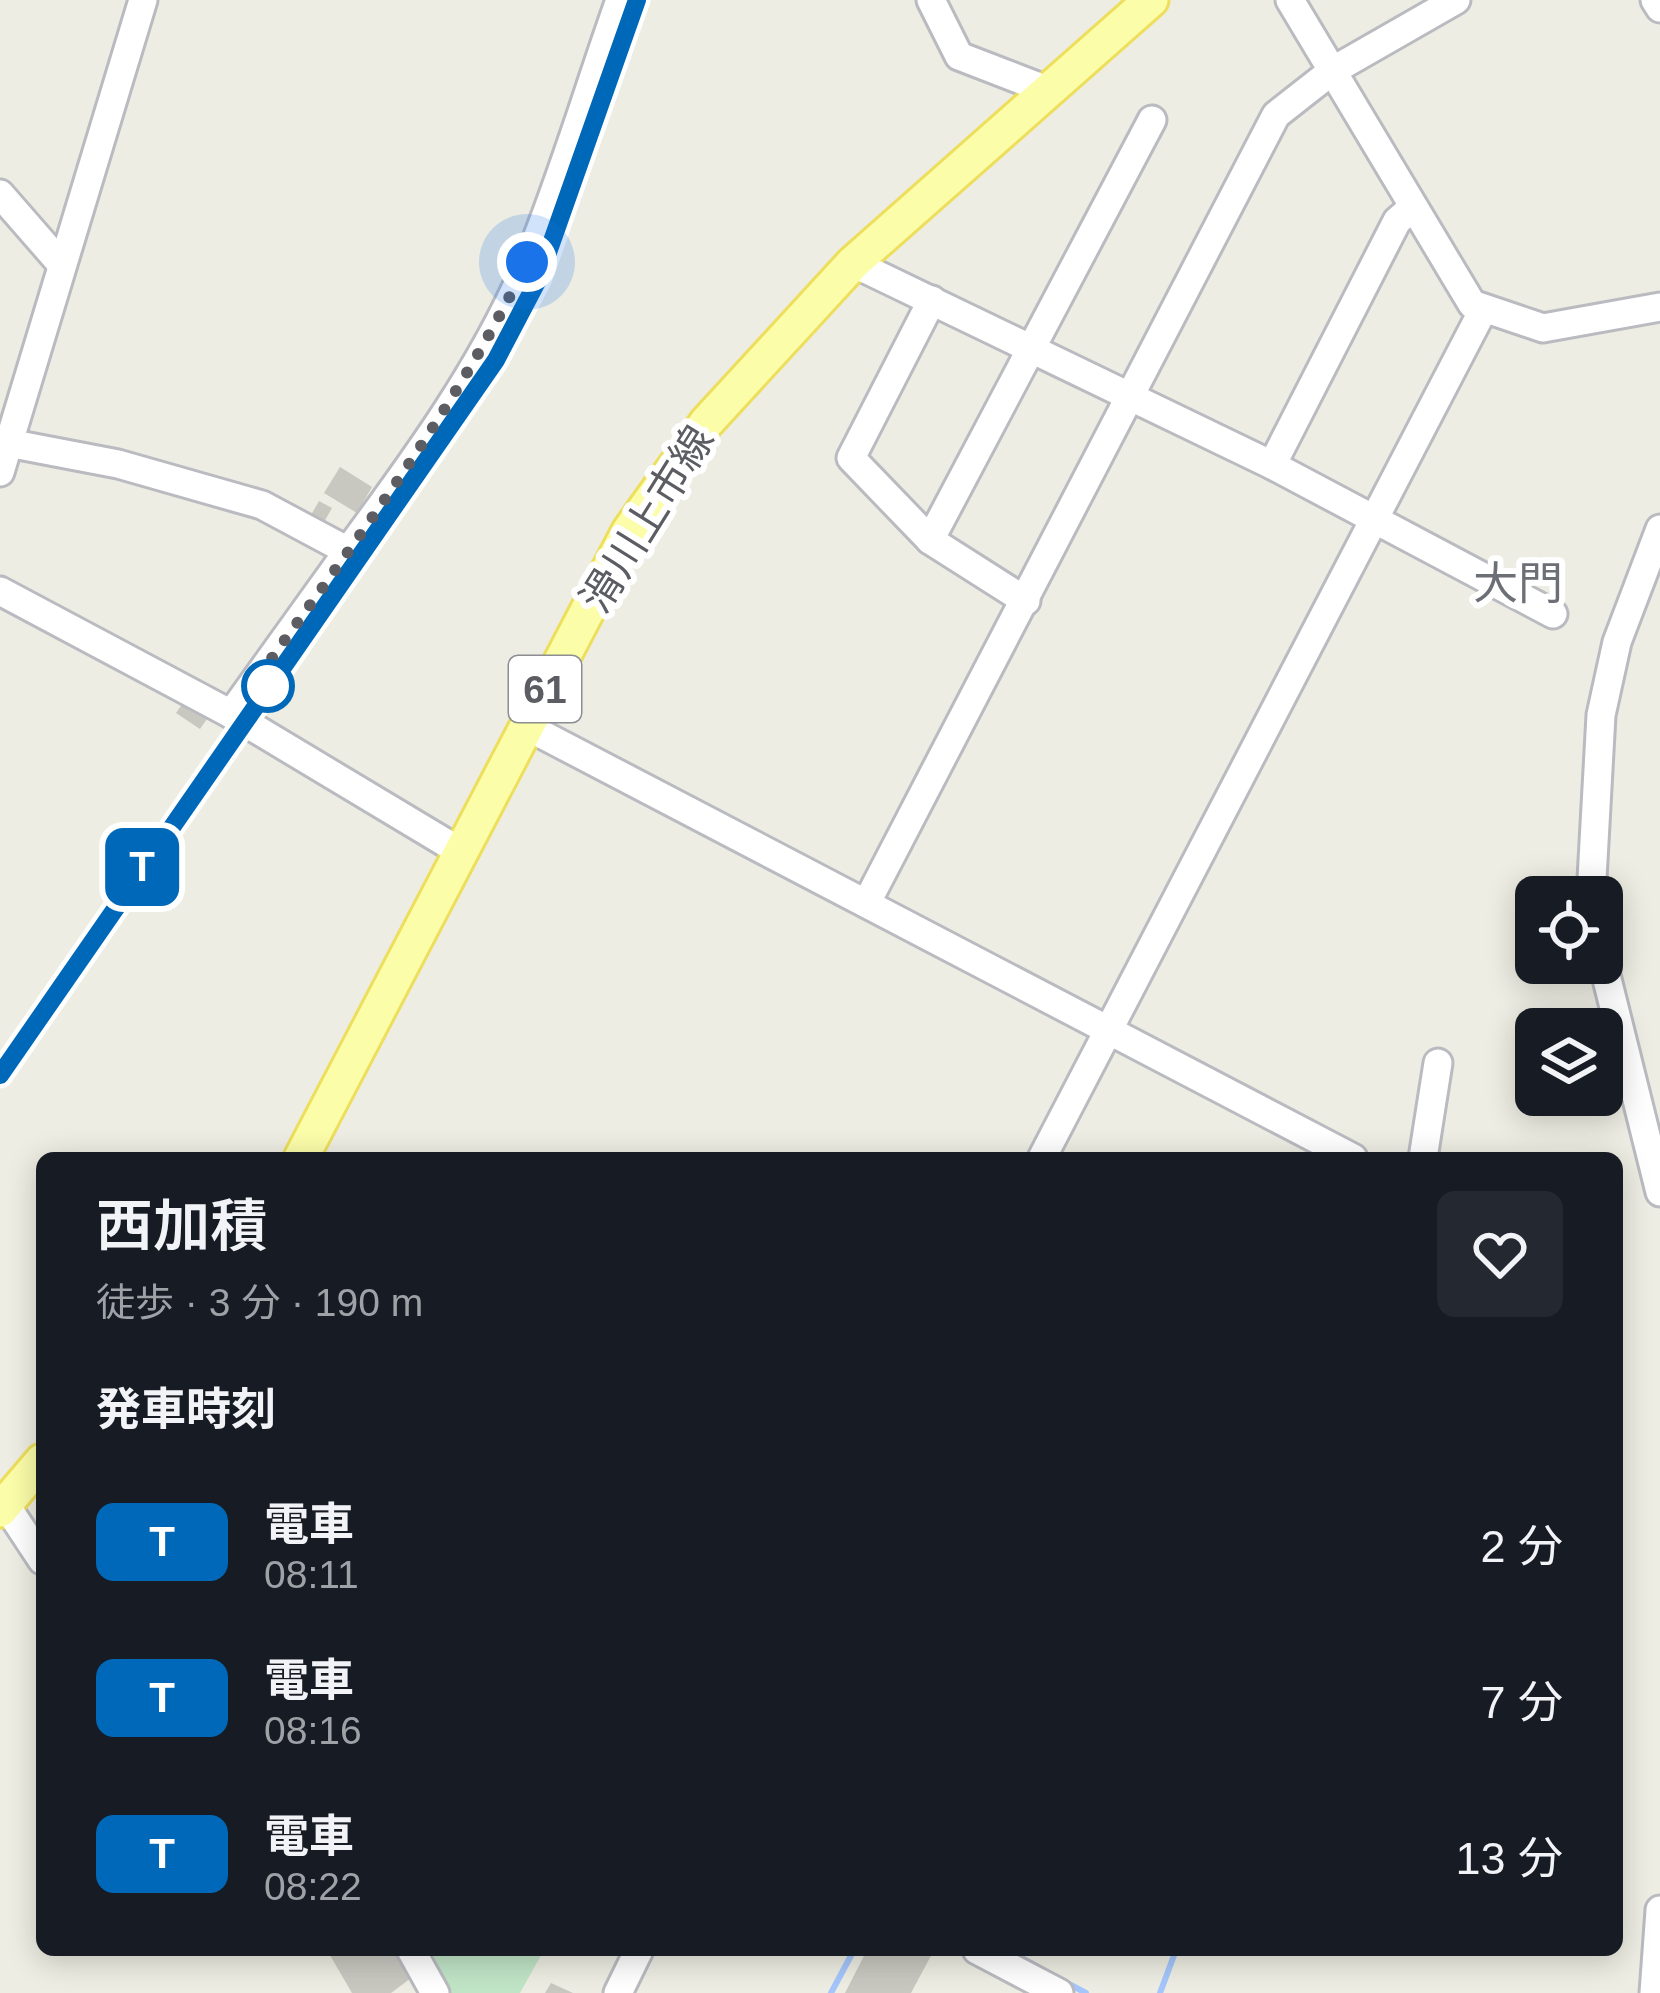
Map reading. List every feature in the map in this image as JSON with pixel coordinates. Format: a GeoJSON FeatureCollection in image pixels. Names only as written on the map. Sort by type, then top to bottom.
{"type":"FeatureCollection","features":[{"type":"Feature","properties":{"kind":"main road","name":"滑川上市線"},"geometry":{"type":"LineString","coordinates":[[304,1152],[651,498],[742,381],[853,263],[1151,0]]}},
{"type":"Feature","properties":{"kind":"main road"},"geometry":{"type":"LineString","coordinates":[[3,1507],[36,1468]]}},
{"type":"Feature","properties":{"kind":"street"},"geometry":{"type":"LineString","coordinates":[[0,472],[143,0]]}},
{"type":"Feature","properties":{"kind":"street"},"geometry":{"type":"LineString","coordinates":[[231,714],[416,458],[503,313],[527,262],[620,0]]}},
{"type":"Feature","properties":{"kind":"street"},"geometry":{"type":"LineString","coordinates":[[931,0],[959,56],[1047,90]]}},
{"type":"Feature","properties":{"kind":"street"},"geometry":{"type":"LineString","coordinates":[[1291,0],[1466,297],[1484,310],[1543,328],[1660,307]]}},
{"type":"Feature","properties":{"kind":"street"},"geometry":{"type":"LineString","coordinates":[[867,902],[1133,398],[1276,115],[1332,71],[1456,0]]}},
{"type":"Feature","properties":{"kind":"street"},"geometry":{"type":"LineString","coordinates":[[1655,0],[1660,8]]}},
{"type":"Feature","properties":{"kind":"street"},"geometry":{"type":"LineString","coordinates":[[930,540],[1151,120]]}},
{"type":"Feature","properties":{"kind":"street"},"geometry":{"type":"LineString","coordinates":[[0,194],[62,266]]}},
{"type":"Feature","properties":{"kind":"street"},"geometry":{"type":"LineString","coordinates":[[1272,465],[1397,221],[1413,207]]}},
{"type":"Feature","properties":{"kind":"street"},"geometry":{"type":"LineString","coordinates":[[853,263],[1272,465],[1553,614]]}},
{"type":"Feature","properties":{"kind":"street"},"geometry":{"type":"LineString","coordinates":[[932,300],[851,458],[930,540],[1026,601]]}},
{"type":"Feature","properties":{"kind":"street"},"geometry":{"type":"LineString","coordinates":[[1045,1152],[1484,310]]}},
{"type":"Feature","properties":{"kind":"street"},"geometry":{"type":"LineString","coordinates":[[8,443],[118,464],[262,505],[348,551]]}},
{"type":"Feature","properties":{"kind":"street"},"geometry":{"type":"LineString","coordinates":[[1592,876],[1601,715],[1627,610],[1660,529]]}},
{"type":"Feature","properties":{"kind":"street"},"geometry":{"type":"LineString","coordinates":[[0,591],[231,714],[461,851]]}},
{"type":"Feature","properties":{"kind":"street"},"geometry":{"type":"LineString","coordinates":[[526,726],[1343,1152]]}},
{"type":"Feature","properties":{"kind":"street"},"geometry":{"type":"LineString","coordinates":[[1608,984],[1660,1192]]}},
{"type":"Feature","properties":{"kind":"street"},"geometry":{"type":"LineString","coordinates":[[1424,1152],[1438,1063]]}},
{"type":"Feature","properties":{"kind":"street"},"geometry":{"type":"LineString","coordinates":[[3,1507],[36,1552]]}},
{"type":"Feature","properties":{"kind":"street"},"geometry":{"type":"LineString","coordinates":[[1654,1993],[1660,1910]]}},
{"type":"Feature","properties":{"kind":"street"},"geometry":{"type":"LineString","coordinates":[[414,1956],[435,1993]]}},
{"type":"Feature","properties":{"kind":"street"},"geometry":{"type":"LineString","coordinates":[[618,1993],[636,1956]]}},
{"type":"Feature","properties":{"kind":"street"},"geometry":{"type":"LineString","coordinates":[[988,1956],[1059,1993]]}},
{"type":"Feature","properties":{"kind":"green space"},"geometry":{"type":"Polygon","coordinates":[[[425,1956],[541,1956],[520,1993],[445,1993],[425,1956]]]}},
{"type":"Feature","properties":{"kind":"building"},"geometry":{"type":"Polygon","coordinates":[[[340,467],[372,487],[357,513],[324,493],[340,467]]]}},
{"type":"Feature","properties":{"kind":"building"},"geometry":{"type":"Polygon","coordinates":[[[319,501],[332,508],[324,522],[311,515],[319,501]]]}},
{"type":"Feature","properties":{"kind":"building"},"geometry":{"type":"Polygon","coordinates":[[[187,697],[211,713],[200,729],[176,713],[187,697]]]}},
{"type":"Feature","properties":{"kind":"building"},"geometry":{"type":"Polygon","coordinates":[[[330,1956],[398,1956],[411,1978],[391,1993],[352,1993],[330,1956]]]}},
{"type":"Feature","properties":{"kind":"building"},"geometry":{"type":"Polygon","coordinates":[[[864,1956],[931,1956],[911,1993],[845,1993],[864,1956]]]}},
{"type":"Feature","properties":{"kind":"building"},"geometry":{"type":"Polygon","coordinates":[[[551,1983],[573,1993],[545,1993],[551,1983]]]}},
{"type":"Feature","properties":{"kind":"waterway"},"geometry":{"type":"LineString","coordinates":[[831,1993],[851,1956]]}},
{"type":"Feature","properties":{"kind":"waterway"},"geometry":{"type":"LineString","coordinates":[[1018,1956],[1036,1966]]}},
{"type":"Feature","properties":{"kind":"waterway"},"geometry":{"type":"LineString","coordinates":[[1160,1993],[1174,1956]]}},
{"type":"Feature","properties":{"kind":"waterway"},"geometry":{"type":"LineString","coordinates":[[1063,1981],[1086,1993]]}},
{"type":"Feature","properties":{"kind":"railway"},"geometry":{"type":"LineString","coordinates":[[0,1075],[496,360],[539,278],[637,0]]}},
{"type":"Feature","properties":{"kind":"train","name":"T"},"geometry":{"type":"LineString","coordinates":[[0,1075],[198,784],[396,511],[496,360],[539,278],[637,0]]}},
{"type":"Feature","properties":{"kind":"district","name":"大門"},"geometry":{"type":"Point","coordinates":[1518,583]}},
{"type":"Feature","properties":{"kind":"route"},"geometry":{"type":"LineString","coordinates":[[268,686],[255,682],[416,458],[494,329],[527,262]]}}]}
